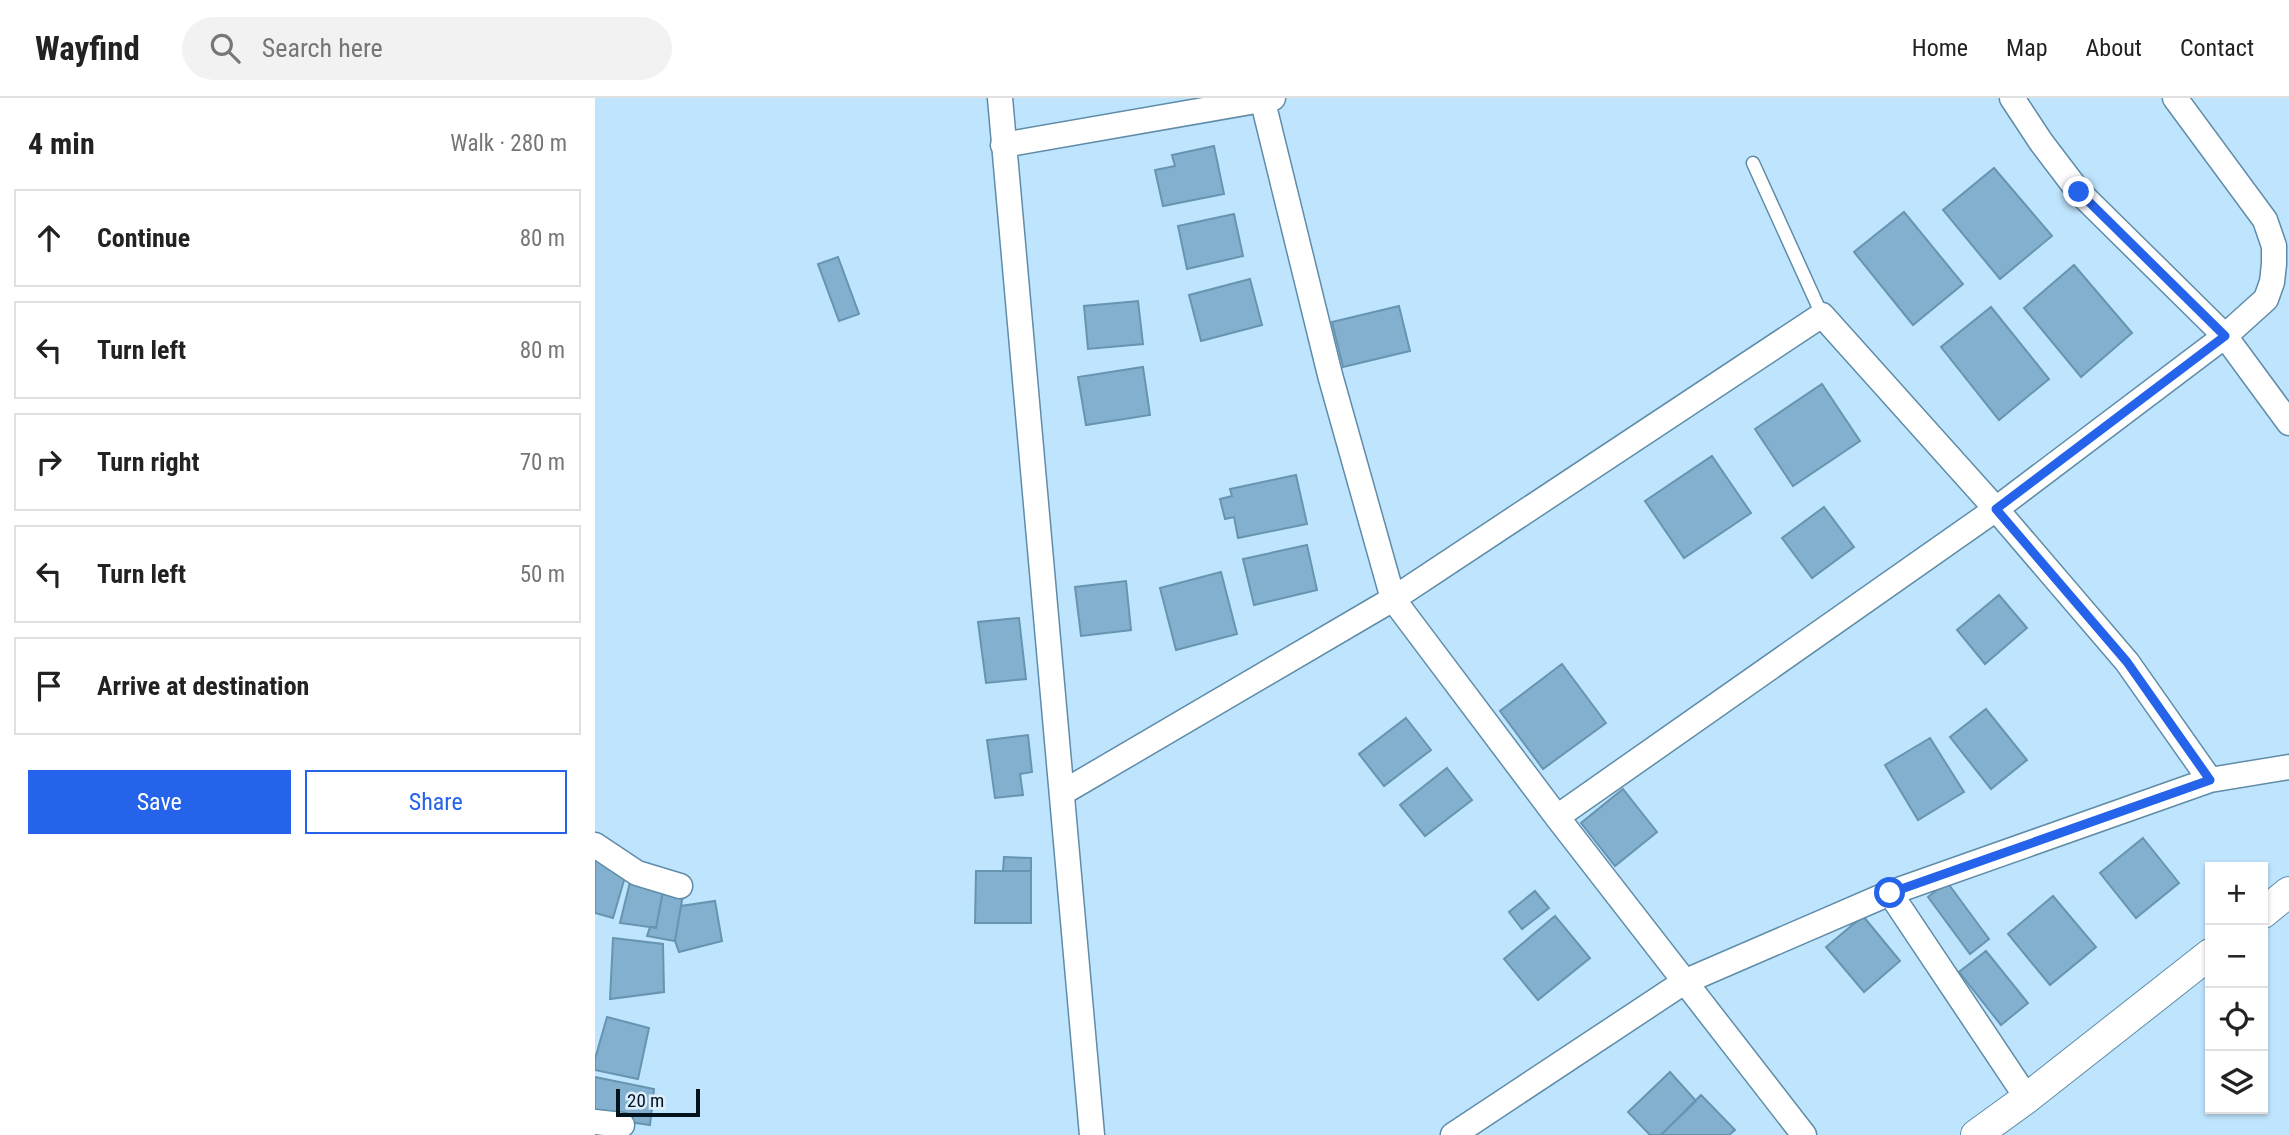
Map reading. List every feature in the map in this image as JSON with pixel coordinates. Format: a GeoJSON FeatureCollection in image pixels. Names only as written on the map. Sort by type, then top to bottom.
{"type":"FeatureCollection","features":[{"type":"Feature","properties":{"kind":"street"},"geometry":{"type":"LineString","coordinates":[[1000,98],[1092,1135]]}},
{"type":"Feature","properties":{"kind":"street"},"geometry":{"type":"LineString","coordinates":[[2013,98],[2041,142],[2079,192],[2225,336],[2289,423]]}},
{"type":"Feature","properties":{"kind":"street"},"geometry":{"type":"LineString","coordinates":[[1557,817],[1996,509],[2225,336],[2266,299],[2273,273],[2274,246],[2270,233],[2258,208],[2175,98]]}},
{"type":"Feature","properties":{"kind":"street"},"geometry":{"type":"LineString","coordinates":[[1003,145],[1266,99],[1331,375],[1393,600],[1557,817],[1804,1135]]}},
{"type":"Feature","properties":{"kind":"street"},"geometry":{"type":"LineString","coordinates":[[1062,793],[1393,600],[1822,315],[1996,509],[2127,662],[2210,780]]}},
{"type":"Feature","properties":{"kind":"street"},"geometry":{"type":"LineString","coordinates":[[1453,1135],[1684,982],[1890,893],[2210,780],[2289,767]]}},
{"type":"Feature","properties":{"kind":"street"},"geometry":{"type":"LineString","coordinates":[[595,845],[637,873],[680,886]]}},
{"type":"Feature","properties":{"kind":"street"},"geometry":{"type":"LineString","coordinates":[[2268,909],[2289,892]]}},
{"type":"Feature","properties":{"kind":"street"},"geometry":{"type":"LineString","coordinates":[[1890,893],[2027,1098]]}},
{"type":"Feature","properties":{"kind":"street"},"geometry":{"type":"LineString","coordinates":[[1976,1135],[2205,958]]}},
{"type":"Feature","properties":{"kind":"street"},"geometry":{"type":"LineString","coordinates":[[595,1122],[622,1125]]}},
{"type":"Feature","properties":{"kind":"lane"},"geometry":{"type":"LineString","coordinates":[[1753,163],[1822,315]]}},
{"type":"Feature","properties":{"kind":"building"},"geometry":{"type":"Polygon","coordinates":[[[1214,146],[1224,194],[1163,206],[1155,170],[1175,166],[1172,155],[1214,146]]]}},
{"type":"Feature","properties":{"kind":"building"},"geometry":{"type":"Polygon","coordinates":[[[1994,168],[2052,236],[2000,279],[1943,210],[1994,168]]]}},
{"type":"Feature","properties":{"kind":"building"},"geometry":{"type":"Polygon","coordinates":[[[1904,212],[1963,284],[1913,325],[1854,252],[1904,212]]]}},
{"type":"Feature","properties":{"kind":"building"},"geometry":{"type":"Polygon","coordinates":[[[1234,214],[1243,256],[1187,269],[1178,226],[1234,214]]]}},
{"type":"Feature","properties":{"kind":"building"},"geometry":{"type":"Polygon","coordinates":[[[838,257],[859,314],[839,321],[818,264],[838,257]]]}},
{"type":"Feature","properties":{"kind":"building"},"geometry":{"type":"Polygon","coordinates":[[[2074,265],[2132,333],[2081,377],[2024,308],[2074,265]]]}},
{"type":"Feature","properties":{"kind":"building"},"geometry":{"type":"Polygon","coordinates":[[[1250,279],[1262,325],[1201,341],[1189,295],[1250,279]]]}},
{"type":"Feature","properties":{"kind":"building"},"geometry":{"type":"Polygon","coordinates":[[[1138,301],[1143,344],[1088,349],[1084,306],[1138,301]]]}},
{"type":"Feature","properties":{"kind":"building"},"geometry":{"type":"Polygon","coordinates":[[[1399,306],[1410,351],[1343,367],[1332,322],[1399,306]]]}},
{"type":"Feature","properties":{"kind":"building"},"geometry":{"type":"Polygon","coordinates":[[[1991,307],[2049,379],[1999,420],[1941,347],[1991,307]]]}},
{"type":"Feature","properties":{"kind":"building"},"geometry":{"type":"Polygon","coordinates":[[[1143,367],[1150,415],[1086,425],[1078,377],[1143,367]]]}},
{"type":"Feature","properties":{"kind":"building"},"geometry":{"type":"Polygon","coordinates":[[[1822,384],[1860,441],[1793,486],[1755,429],[1822,384]]]}},
{"type":"Feature","properties":{"kind":"building"},"geometry":{"type":"Polygon","coordinates":[[[1712,456],[1751,513],[1684,558],[1645,501],[1712,456]]]}},
{"type":"Feature","properties":{"kind":"building"},"geometry":{"type":"Polygon","coordinates":[[[1296,475],[1307,524],[1238,538],[1234,517],[1225,519],[1220,499],[1232,496],[1230,489],[1296,475]]]}},
{"type":"Feature","properties":{"kind":"building"},"geometry":{"type":"Polygon","coordinates":[[[1824,507],[1854,547],[1812,578],[1782,538],[1824,507]]]}},
{"type":"Feature","properties":{"kind":"building"},"geometry":{"type":"Polygon","coordinates":[[[1307,545],[1317,590],[1254,605],[1243,559],[1307,545]]]}},
{"type":"Feature","properties":{"kind":"building"},"geometry":{"type":"Polygon","coordinates":[[[1221,572],[1237,634],[1176,650],[1160,588],[1221,572]]]}},
{"type":"Feature","properties":{"kind":"building"},"geometry":{"type":"Polygon","coordinates":[[[1126,581],[1131,630],[1081,636],[1075,587],[1126,581]]]}},
{"type":"Feature","properties":{"kind":"building"},"geometry":{"type":"Polygon","coordinates":[[[1999,595],[2027,628],[1985,664],[1957,630],[1999,595]]]}},
{"type":"Feature","properties":{"kind":"building"},"geometry":{"type":"Polygon","coordinates":[[[1019,618],[1026,679],[986,683],[978,622],[1019,618]]]}},
{"type":"Feature","properties":{"kind":"building"},"geometry":{"type":"Polygon","coordinates":[[[1562,664],[1606,723],[1543,769],[1500,711],[1562,664]]]}},
{"type":"Feature","properties":{"kind":"building"},"geometry":{"type":"Polygon","coordinates":[[[1986,709],[2027,760],[1991,789],[1950,737],[1986,709]]]}},
{"type":"Feature","properties":{"kind":"building"},"geometry":{"type":"Polygon","coordinates":[[[1406,718],[1431,750],[1384,786],[1359,754],[1406,718]]]}},
{"type":"Feature","properties":{"kind":"building"},"geometry":{"type":"Polygon","coordinates":[[[1028,735],[1032,772],[1020,774],[1023,795],[995,798],[987,740],[1028,735]]]}},
{"type":"Feature","properties":{"kind":"building"},"geometry":{"type":"Polygon","coordinates":[[[1930,738],[1964,792],[1918,820],[1885,765],[1930,738]]]}},
{"type":"Feature","properties":{"kind":"building"},"geometry":{"type":"Polygon","coordinates":[[[1447,768],[1472,800],[1425,836],[1400,805],[1447,768]]]}},
{"type":"Feature","properties":{"kind":"building"},"geometry":{"type":"Polygon","coordinates":[[[1623,789],[1657,832],[1615,866],[1581,823],[1623,789]]]}},
{"type":"Feature","properties":{"kind":"building"},"geometry":{"type":"Polygon","coordinates":[[[2143,838],[2179,883],[2136,918],[2100,873],[2143,838]]]}},
{"type":"Feature","properties":{"kind":"building"},"geometry":{"type":"Polygon","coordinates":[[[1004,857],[1031,858],[1031,871],[1003,871],[1004,857]]]}},
{"type":"Feature","properties":{"kind":"building"},"geometry":{"type":"Polygon","coordinates":[[[595,858],[625,877],[613,918],[595,913],[595,858]]]}},
{"type":"Feature","properties":{"kind":"building"},"geometry":{"type":"Polygon","coordinates":[[[976,871],[1031,871],[1031,923],[975,923],[976,871]]]}},
{"type":"Feature","properties":{"kind":"building"},"geometry":{"type":"Polygon","coordinates":[[[630,882],[663,891],[656,928],[620,923],[630,882]]]}},
{"type":"Feature","properties":{"kind":"building"},"geometry":{"type":"Polygon","coordinates":[[[1947,882],[1989,939],[1970,954],[1928,897],[1947,882]]]}},
{"type":"Feature","properties":{"kind":"building"},"geometry":{"type":"Polygon","coordinates":[[[663,891],[683,894],[675,941],[647,936],[650,927],[656,928],[663,891]]]}},
{"type":"Feature","properties":{"kind":"building"},"geometry":{"type":"Polygon","coordinates":[[[1535,891],[1549,908],[1522,929],[1509,912],[1535,891]]]}},
{"type":"Feature","properties":{"kind":"building"},"geometry":{"type":"Polygon","coordinates":[[[2053,896],[2096,947],[2050,985],[2008,934],[2053,896]]]}},
{"type":"Feature","properties":{"kind":"building"},"geometry":{"type":"Polygon","coordinates":[[[715,901],[722,941],[679,952],[675,941],[681,906],[715,901]]]}},
{"type":"Feature","properties":{"kind":"building"},"geometry":{"type":"Polygon","coordinates":[[[1555,916],[1590,958],[1538,1000],[1504,959],[1555,916]]]}},
{"type":"Feature","properties":{"kind":"building"},"geometry":{"type":"Polygon","coordinates":[[[1863,916],[1900,961],[1864,992],[1826,947],[1863,916]]]}},
{"type":"Feature","properties":{"kind":"building"},"geometry":{"type":"Polygon","coordinates":[[[613,938],[663,944],[664,992],[610,999],[613,938]]]}},
{"type":"Feature","properties":{"kind":"building"},"geometry":{"type":"Polygon","coordinates":[[[1986,951],[2028,1003],[2001,1025],[1959,972],[1986,951]]]}},
{"type":"Feature","properties":{"kind":"building"},"geometry":{"type":"Polygon","coordinates":[[[607,1017],[649,1028],[638,1079],[595,1070],[595,1059],[607,1017]]]}},
{"type":"Feature","properties":{"kind":"building"},"geometry":{"type":"Polygon","coordinates":[[[1670,1072],[1696,1101],[1661,1135],[1650,1135],[1628,1112],[1670,1072]]]}},
{"type":"Feature","properties":{"kind":"building"},"geometry":{"type":"Polygon","coordinates":[[[595,1077],[654,1089],[650,1125],[595,1117],[595,1077]]]}},
{"type":"Feature","properties":{"kind":"building"},"geometry":{"type":"Polygon","coordinates":[[[1701,1095],[1735,1130],[1729,1135],[1661,1135],[1701,1095]]]}},
{"type":"Feature","properties":{"kind":"route"},"geometry":{"type":"LineString","coordinates":[[1890,893],[2210,780],[2127,662],[1996,509],[2225,336],[2079,192]]}}]}
